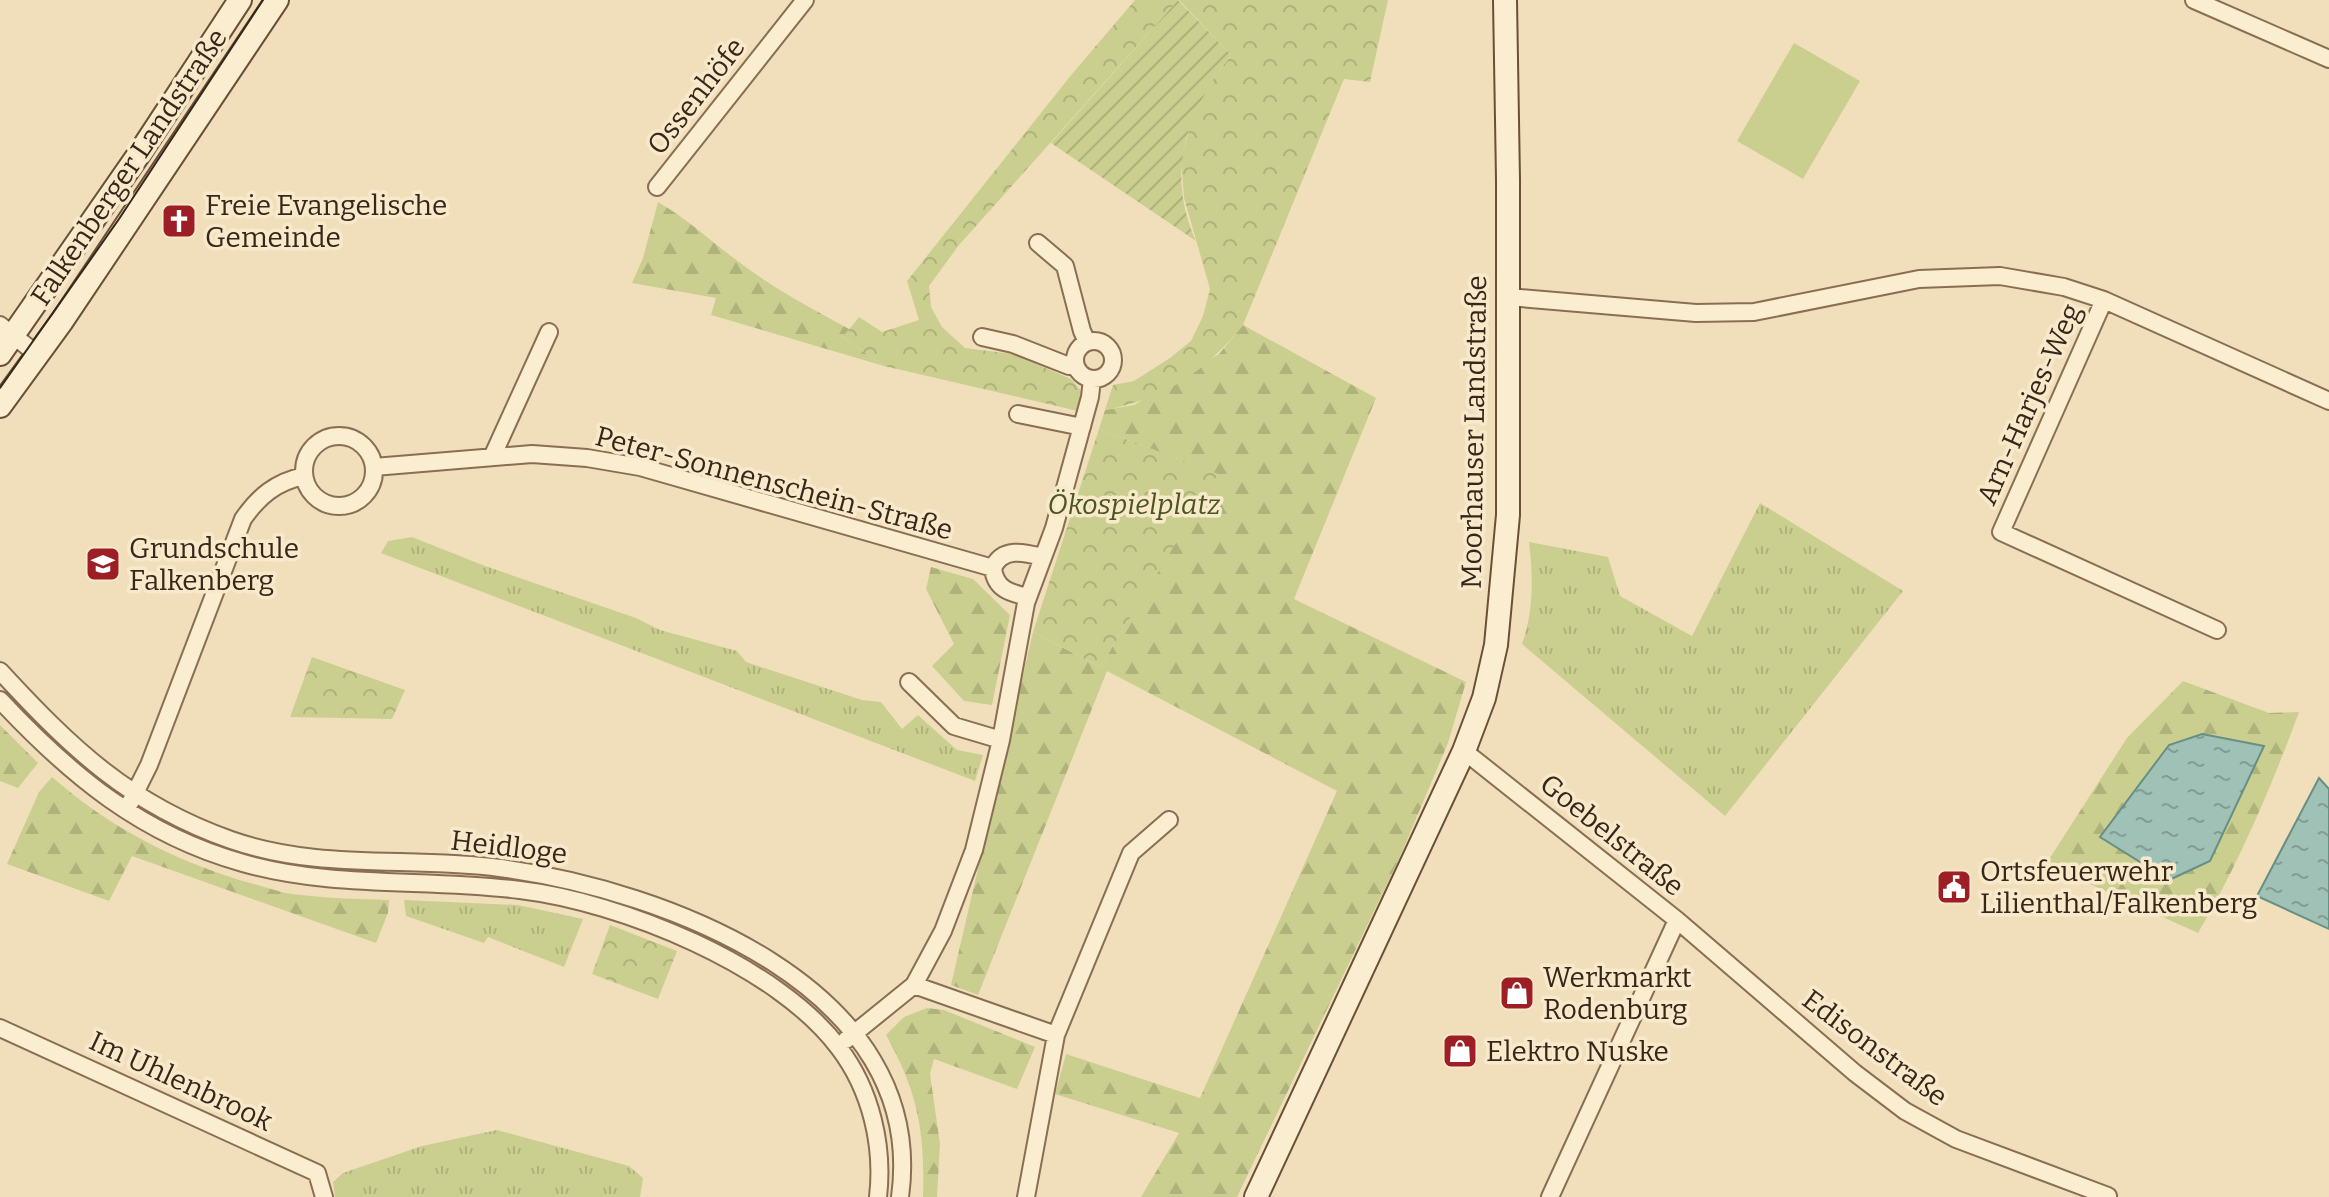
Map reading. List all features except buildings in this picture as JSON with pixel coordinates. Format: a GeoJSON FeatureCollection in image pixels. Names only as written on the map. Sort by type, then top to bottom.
{"type":"FeatureCollection","features":[{"type":"Feature","properties":{"kind":"street","name":"Falkenberger Landstraße"},"geometry":{"type":"LineString","coordinates":[[0,354],[7,330],[139,154],[240,0]]}},
{"type":"Feature","properties":{"kind":"street","name":"Falkenberger Landstraße"},"geometry":{"type":"LineString","coordinates":[[0,406],[38,355],[277,0]]}},
{"type":"Feature","properties":{"kind":"street","name":"Ossenhöfe"},"geometry":{"type":"LineString","coordinates":[[657,187],[805,0]]}},
{"type":"Feature","properties":{"kind":"street","name":"Moorhauser Landstraße"},"geometry":{"type":"LineString","coordinates":[[1256,1197],[1464,751],[1484,698],[1496,645],[1508,515],[1505,0]]}},
{"type":"Feature","properties":{"kind":"street"},"geometry":{"type":"LineString","coordinates":[[2194,0],[2329,59]]}},
{"type":"Feature","properties":{"kind":"street"},"geometry":{"type":"LineString","coordinates":[[1038,243],[1065,266],[1087,342]]}},
{"type":"Feature","properties":{"kind":"street"},"geometry":{"type":"LineString","coordinates":[[1508,297],[1696,313],[1754,312],[1919,279],[2000,276],[2064,287],[2104,300],[2329,401]]}},
{"type":"Feature","properties":{"kind":"street","name":"Arn-Harjes-Weg"},"geometry":{"type":"LineString","coordinates":[[2104,300],[2001,532],[2217,630]]}},
{"type":"Feature","properties":{"kind":"street"},"geometry":{"type":"LineString","coordinates":[[7,330],[38,355]]}},
{"type":"Feature","properties":{"kind":"street"},"geometry":{"type":"LineString","coordinates":[[493,455],[549,332]]}},
{"type":"Feature","properties":{"kind":"street"},"geometry":{"type":"LineString","coordinates":[[982,337],[1013,344],[1069,366],[1075,363]]}},
{"type":"Feature","properties":{"kind":"street"},"geometry":{"type":"LineString","coordinates":[[1087,342],[1104,344],[1113,357],[1108,373],[1092,379],[1083,375],[1075,363],[1078,349],[1087,342]]}},
{"type":"Feature","properties":{"kind":"street"},"geometry":{"type":"LineString","coordinates":[[838,1046],[914,985],[943,931],[974,850],[1001,740],[1028,597],[1054,528],[1092,379]]}},
{"type":"Feature","properties":{"kind":"street"},"geometry":{"type":"LineString","coordinates":[[1018,414],[1082,427]]}},
{"type":"Feature","properties":{"kind":"street"},"geometry":{"type":"LineString","coordinates":[[343,436],[360,443],[372,458],[374,467],[374,478],[363,497],[344,507],[322,503],[313,496],[304,476],[311,450],[317,443],[334,437],[343,436]]}},
{"type":"Feature","properties":{"kind":"street","name":"Peter-Sonnenschein-Straße"},"geometry":{"type":"LineString","coordinates":[[374,467],[493,455],[563,455],[640,467],[993,568]]}},
{"type":"Feature","properties":{"kind":"street"},"geometry":{"type":"LineString","coordinates":[[125,810],[149,765],[243,519],[268,490],[304,476]]}},
{"type":"Feature","properties":{"kind":"street"},"geometry":{"type":"LineString","coordinates":[[1028,597],[1003,589],[996,582],[993,568],[1000,557],[1009,554],[1019,552],[1042,557]]}},
{"type":"Feature","properties":{"kind":"street","name":"Heidloge"},"geometry":{"type":"LineString","coordinates":[[0,671],[70,745],[135,794],[202,829],[286,854],[369,863],[501,868],[579,882],[650,903],[708,927],[786,972],[825,1003],[854,1033],[883,1081],[898,1127],[902,1158],[900,1197]]}},
{"type":"Feature","properties":{"kind":"street"},"geometry":{"type":"LineString","coordinates":[[909,682],[954,726],[1001,740]]}},
{"type":"Feature","properties":{"kind":"street","name":"Heidloge"},"geometry":{"type":"LineString","coordinates":[[0,700],[72,773],[125,810],[199,848],[268,870],[338,880],[521,890],[571,900],[623,915],[689,941],[744,970],[790,1000],[838,1046],[856,1076],[872,1117],[879,1151],[878,1197]]}},
{"type":"Feature","properties":{"kind":"street","name":"Goebelstraße"},"geometry":{"type":"LineString","coordinates":[[1464,751],[1677,920],[1550,1197]]}},
{"type":"Feature","properties":{"kind":"street"},"geometry":{"type":"LineString","coordinates":[[1026,1197],[1056,1035],[1131,853],[1169,820]]}},
{"type":"Feature","properties":{"kind":"street","name":"Edisonstraße"},"geometry":{"type":"LineString","coordinates":[[1677,920],[1855,1073],[1905,1111],[1956,1139],[2108,1196]]}},
{"type":"Feature","properties":{"kind":"street"},"geometry":{"type":"LineString","coordinates":[[914,985],[1056,1035]]}},
{"type":"Feature","properties":{"kind":"street","name":"Im Uhlenbrook"},"geometry":{"type":"LineString","coordinates":[[0,1028],[317,1173],[324,1197]]}},
{"type":"Feature","properties":{"kind":"green space"},"geometry":{"type":"Polygon","coordinates":[[[1135,0],[1178,0],[959,245],[929,286],[931,307],[942,327],[965,348],[1013,354],[1071,379],[1082,392],[1078,411],[884,366],[843,337],[859,317],[882,332],[919,320],[907,281],[1135,0]]]}},
{"type":"Feature","properties":{"kind":"green space"},"geometry":{"type":"Polygon","coordinates":[[[1178,0],[1231,55],[1203,98],[1185,143],[1182,190],[1196,241],[1051,143],[1178,0]]]}},
{"type":"Feature","properties":{"kind":"green space"},"geometry":{"type":"Polygon","coordinates":[[[1179,0],[1388,0],[1370,82],[1344,79],[1243,325],[1214,357],[1182,381],[1147,399],[1105,410],[1113,385],[1134,381],[1191,341],[1203,316],[1210,289],[1184,198],[1181,159],[1192,119],[1208,86],[1231,55],[1179,0]]]}},
{"type":"Feature","properties":{"kind":"green space"},"geometry":{"type":"Polygon","coordinates":[[[1794,43],[1860,81],[1803,179],[1737,141],[1794,43]]]}},
{"type":"Feature","properties":{"kind":"green space"},"geometry":{"type":"Polygon","coordinates":[[[658,202],[768,283],[849,329],[843,337],[884,366],[711,315],[716,298],[632,283],[643,258],[658,202]]]}},
{"type":"Feature","properties":{"kind":"green space"},"geometry":{"type":"Polygon","coordinates":[[[1243,325],[1376,398],[1294,599],[1466,682],[1448,743],[1399,859],[1237,1197],[1141,1197],[1179,1133],[1055,1094],[1066,1054],[1200,1098],[1337,791],[1107,671],[978,995],[951,985],[1033,632],[1100,667],[1217,474],[1099,429],[1105,410],[1134,405],[1219,354],[1243,325]]]}},
{"type":"Feature","properties":{"kind":"green space","name":"Ökospielplatz"},"geometry":{"type":"Polygon","coordinates":[[[1099,429],[1218,474],[1100,667],[1033,632],[1099,429]]]}},
{"type":"Feature","properties":{"kind":"green space"},"geometry":{"type":"Polygon","coordinates":[[[1760,503],[1903,591],[1725,816],[1522,644],[1532,593],[1529,542],[1608,557],[1620,596],[1692,636],[1760,503]]]}},
{"type":"Feature","properties":{"kind":"green space"},"geometry":{"type":"Polygon","coordinates":[[[412,537],[485,566],[636,618],[660,630],[737,651],[746,662],[862,700],[881,702],[902,729],[918,715],[957,750],[983,755],[975,781],[381,553],[388,541],[412,537]]]}},
{"type":"Feature","properties":{"kind":"green space"},"geometry":{"type":"Polygon","coordinates":[[[931,567],[973,579],[1010,615],[992,705],[964,701],[932,666],[954,644],[926,589],[931,567]]]}},
{"type":"Feature","properties":{"kind":"green space"},"geometry":{"type":"Polygon","coordinates":[[[312,657],[405,690],[392,719],[290,717],[312,657]]]}},
{"type":"Feature","properties":{"kind":"green space"},"geometry":{"type":"Polygon","coordinates":[[[2183,681],[2269,713],[2299,712],[2253,825],[2198,933],[2046,864],[2127,738],[2183,681]]]}},
{"type":"Feature","properties":{"kind":"green space"},"geometry":{"type":"Polygon","coordinates":[[[0,725],[38,763],[18,788],[0,781],[0,725]]]}},
{"type":"Feature","properties":{"kind":"green space"},"geometry":{"type":"Polygon","coordinates":[[[52,777],[97,812],[145,841],[223,875],[292,894],[389,900],[388,913],[376,943],[132,856],[109,901],[7,864],[39,792],[52,777]]]}},
{"type":"Feature","properties":{"kind":"green space"},"geometry":{"type":"Polygon","coordinates":[[[404,900],[518,905],[583,919],[564,967],[488,937],[484,943],[406,916],[404,900]]]}},
{"type":"Feature","properties":{"kind":"green space"},"geometry":{"type":"Polygon","coordinates":[[[610,925],[677,951],[658,999],[592,974],[610,925]]]}},
{"type":"Feature","properties":{"kind":"green space"},"geometry":{"type":"Polygon","coordinates":[[[927,1008],[944,1010],[1035,1047],[1017,1089],[934,1059],[930,1074],[940,1144],[937,1197],[923,1197],[923,1152],[917,1113],[906,1075],[886,1035],[904,1017],[927,1008]]]}},
{"type":"Feature","properties":{"kind":"green space"},"geometry":{"type":"Polygon","coordinates":[[[497,1130],[629,1166],[643,1178],[640,1197],[335,1197],[333,1182],[343,1173],[422,1146],[497,1130]]]}},
{"type":"Feature","properties":{"kind":"water"},"geometry":{"type":"Polygon","coordinates":[[[2202,734],[2264,746],[2210,861],[2169,880],[2100,837],[2169,745],[2202,734]]]}},
{"type":"Feature","properties":{"kind":"water"},"geometry":{"type":"Polygon","coordinates":[[[2319,778],[2329,789],[2329,929],[2257,896],[2319,778]]]}},
{"type":"Feature","properties":{"kind":"tram line"},"geometry":{"type":"LineString","coordinates":[[0,388],[119,219],[263,0]]}},
{"type":"Feature","properties":{"kind":"place","name":"Freie Evangelische Gemeinde"},"geometry":{"type":"Point","coordinates":[179,221]}},
{"type":"Feature","properties":{"kind":"place","name":"Grundschule Falkenberg"},"geometry":{"type":"Point","coordinates":[103,564]}},
{"type":"Feature","properties":{"kind":"place","name":"Ortsfeuerwehr Lilienthal/Falkenberg"},"geometry":{"type":"Point","coordinates":[1954,887]}},
{"type":"Feature","properties":{"kind":"place","name":"Werkmarkt Rodenburg"},"geometry":{"type":"Point","coordinates":[1517,993]}},
{"type":"Feature","properties":{"kind":"place","name":"Elektro Nuske"},"geometry":{"type":"Point","coordinates":[1460,1051]}}]}
